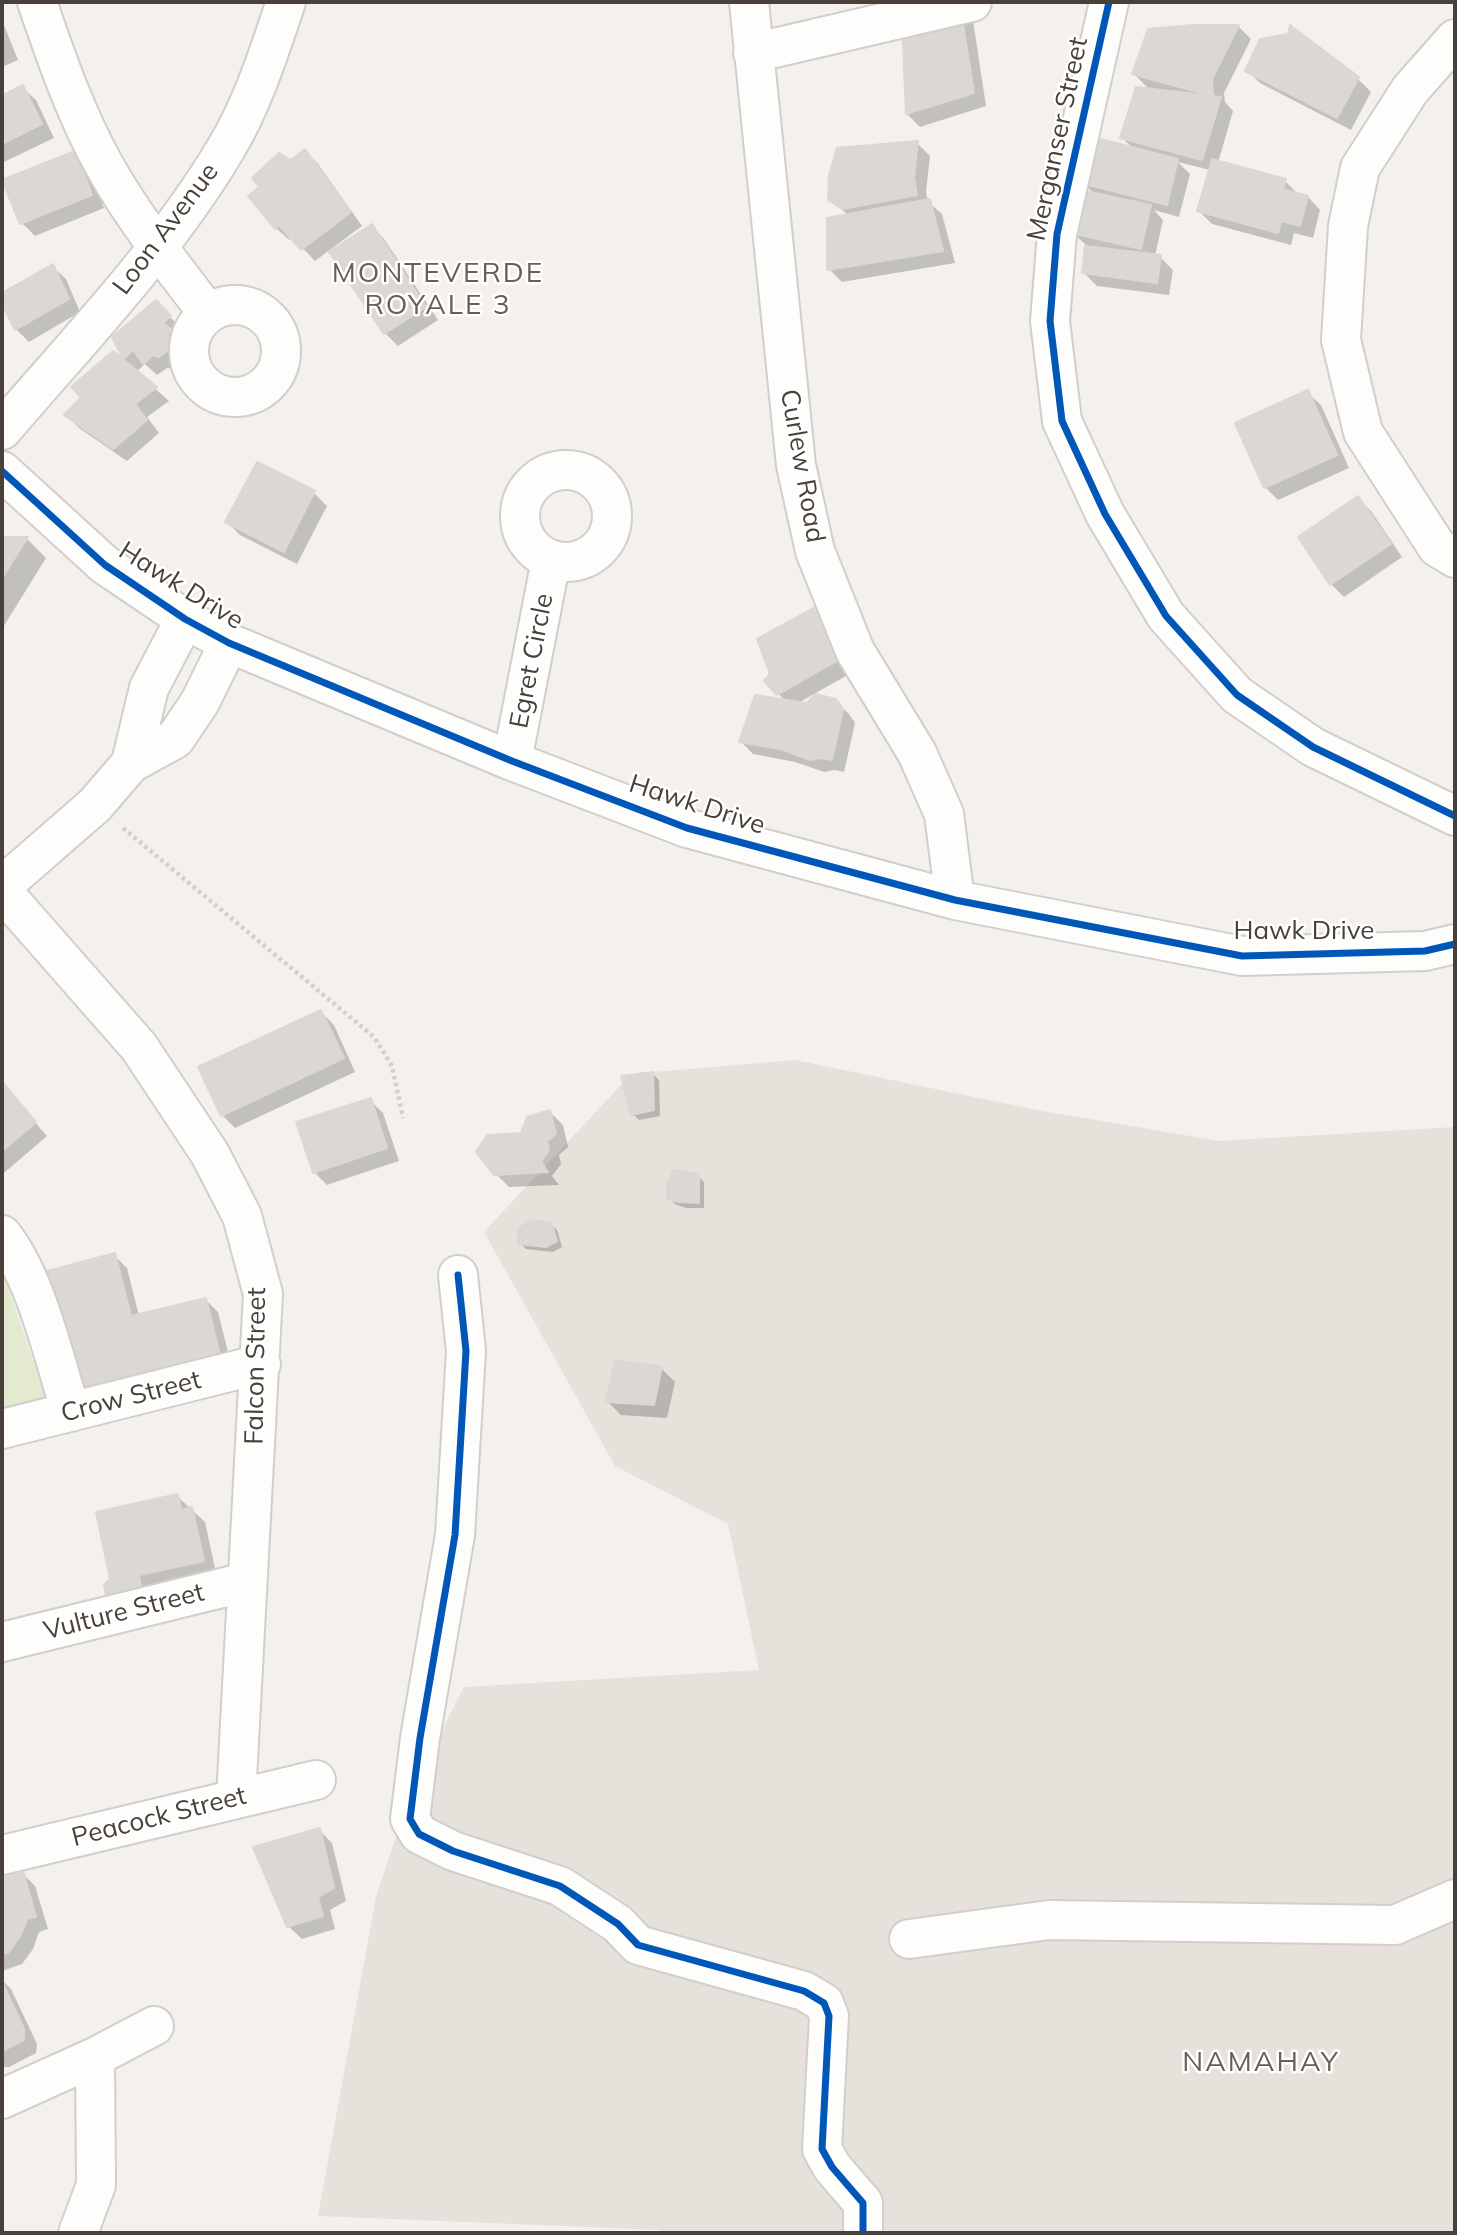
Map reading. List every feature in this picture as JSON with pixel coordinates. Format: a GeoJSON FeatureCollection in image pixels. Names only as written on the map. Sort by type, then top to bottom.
{"type":"FeatureCollection","features":[{"type":"Feature","properties":{"kind":"street"},"geometry":{"type":"LineString","coordinates":[[37,2],[68,90],[104,166],[157,248],[208,313]]}},
{"type":"Feature","properties":{"kind":"street","name":"Loon Avenue"},"geometry":{"type":"LineString","coordinates":[[2,430],[157,248],[226,149],[260,79],[286,2]]}},
{"type":"Feature","properties":{"kind":"street","name":"Curlew Road"},"geometry":{"type":"LineString","coordinates":[[749,2],[796,465],[815,551],[855,651],[917,753],[944,814],[955,900]]}},
{"type":"Feature","properties":{"kind":"street"},"geometry":{"type":"LineString","coordinates":[[753,53],[972,2]]}},
{"type":"Feature","properties":{"kind":"street","name":"Merganser Street"},"geometry":{"type":"LineString","coordinates":[[1109,2],[1057,234],[1051,321],[1062,421],[1105,514],[1166,616],[1237,695],[1313,747],[1455,816]]}},
{"type":"Feature","properties":{"kind":"street"},"geometry":{"type":"LineString","coordinates":[[1455,39],[1410,90],[1360,168],[1348,226],[1340,340],[1363,432],[1437,547],[1455,558]]}},
{"type":"Feature","properties":{"kind":"street","name":"Hawk Drive"},"geometry":{"type":"LineString","coordinates":[[2,471],[105,565],[185,619],[229,643],[512,761],[687,828],[955,900],[1242,956],[1425,951],[1455,944]]}},
{"type":"Feature","properties":{"kind":"street","name":"Egret Circle"},"geometry":{"type":"LineString","coordinates":[[512,761],[551,561]]}},
{"type":"Feature","properties":{"kind":"street"},"geometry":{"type":"LineString","coordinates":[[131,763],[149,688],[185,619]]}},
{"type":"Feature","properties":{"kind":"street"},"geometry":{"type":"LineString","coordinates":[[2,888],[95,805],[131,763],[175,739],[200,702],[229,643]]}},
{"type":"Feature","properties":{"kind":"street","name":"Falcon Street"},"geometry":{"type":"LineString","coordinates":[[2,888],[139,1046],[210,1154],[242,1216],[263,1294],[236,1798]]}},
{"type":"Feature","properties":{"kind":"street"},"geometry":{"type":"LineString","coordinates":[[2,1235],[15,1251],[36,1304],[71,1412]]}},
{"type":"Feature","properties":{"kind":"street"},"geometry":{"type":"LineString","coordinates":[[458,1275],[466,1351],[455,1535],[420,1738],[410,1819],[419,1834],[453,1851],[560,1886],[618,1924],[638,1945],[804,1991],[824,2003],[829,2016],[822,2149],[832,2167],[863,2203],[863,2233]]}},
{"type":"Feature","properties":{"kind":"street","name":"Crow Street"},"geometry":{"type":"LineString","coordinates":[[2,1430],[261,1364]]}},
{"type":"Feature","properties":{"kind":"street","name":"Vulture Street"},"geometry":{"type":"LineString","coordinates":[[2,1642],[246,1582]]}},
{"type":"Feature","properties":{"kind":"street","name":"Peacock Street"},"geometry":{"type":"LineString","coordinates":[[2,1856],[316,1780]]}},
{"type":"Feature","properties":{"kind":"street"},"geometry":{"type":"LineString","coordinates":[[909,1939],[1049,1920],[1395,1925],[1455,1899]]}},
{"type":"Feature","properties":{"kind":"street"},"geometry":{"type":"LineString","coordinates":[[2,2099],[95,2057],[155,2026]]}},
{"type":"Feature","properties":{"kind":"street"},"geometry":{"type":"LineString","coordinates":[[78,2233],[96,2185],[95,2057]]}},
{"type":"Feature","properties":{"kind":"path"},"geometry":{"type":"LineString","coordinates":[[95,805],[374,1037],[392,1066],[403,1118]]}},
{"type":"Feature","properties":{"kind":"shaded area"},"geometry":{"type":"Polygon","coordinates":[[[795,1060],[1037,1110],[1219,1141],[1455,1127],[1455,2233],[660,2233],[660,2230],[318,2216],[376,1897],[412,1789],[464,1687],[759,1670],[728,1524],[615,1466],[484,1232],[631,1074],[795,1060]]]}},
{"type":"Feature","properties":{"kind":"green space"},"geometry":{"type":"Polygon","coordinates":[[[2,1270],[46,1398],[2,1410],[2,1270]]]}},
{"type":"Feature","properties":{"kind":"building"},"geometry":{"type":"Polygon","coordinates":[[[960,6],[974,93],[906,114],[902,19],[960,6]]]}},
{"type":"Feature","properties":{"kind":"building"},"geometry":{"type":"Polygon","coordinates":[[[1239,25],[1212,79],[1213,96],[1132,74],[1148,29],[1239,25]]]}},
{"type":"Feature","properties":{"kind":"building"},"geometry":{"type":"Polygon","coordinates":[[[1290,25],[1359,77],[1337,118],[1245,71],[1260,39],[1288,34],[1290,25]]]}},
{"type":"Feature","properties":{"kind":"building"},"geometry":{"type":"Polygon","coordinates":[[[23,85],[42,124],[2,144],[2,96],[23,85]]]}},
{"type":"Feature","properties":{"kind":"building"},"geometry":{"type":"Polygon","coordinates":[[[1136,87],[1221,97],[1202,160],[1120,138],[1136,87]]]}},
{"type":"Feature","properties":{"kind":"building"},"geometry":{"type":"Polygon","coordinates":[[[1093,137],[1178,159],[1167,205],[1081,183],[1093,137]]]}},
{"type":"Feature","properties":{"kind":"building"},"geometry":{"type":"Polygon","coordinates":[[[918,141],[914,178],[917,195],[842,209],[828,200],[829,175],[837,148],[918,141]]]}},
{"type":"Feature","properties":{"kind":"building"},"geometry":{"type":"Polygon","coordinates":[[[305,149],[351,212],[301,250],[278,224],[275,229],[248,196],[259,187],[252,178],[279,153],[291,160],[305,149]]]}},
{"type":"Feature","properties":{"kind":"building"},"geometry":{"type":"Polygon","coordinates":[[[75,151],[92,195],[20,224],[2,180],[75,151]]]}},
{"type":"Feature","properties":{"kind":"building"},"geometry":{"type":"Polygon","coordinates":[[[1212,159],[1286,179],[1283,189],[1308,196],[1300,226],[1281,221],[1278,233],[1197,211],[1212,159]]]}},
{"type":"Feature","properties":{"kind":"building"},"geometry":{"type":"Polygon","coordinates":[[[1081,190],[1151,205],[1141,249],[1071,233],[1081,190]]]}},
{"type":"Feature","properties":{"kind":"building"},"geometry":{"type":"Polygon","coordinates":[[[930,199],[943,251],[827,270],[827,218],[930,199]]]}},
{"type":"Feature","properties":{"kind":"building"},"geometry":{"type":"Polygon","coordinates":[[[372,224],[426,307],[384,334],[329,252],[372,224]]]}},
{"type":"Feature","properties":{"kind":"building"},"geometry":{"type":"Polygon","coordinates":[[[1085,246],[1161,255],[1157,283],[1082,273],[1085,246]]]}},
{"type":"Feature","properties":{"kind":"building"},"geometry":{"type":"Polygon","coordinates":[[[53,264],[69,299],[15,330],[2,304],[2,293],[53,264]]]}},
{"type":"Feature","properties":{"kind":"building"},"geometry":{"type":"Polygon","coordinates":[[[156,300],[171,316],[163,323],[172,330],[167,335],[176,345],[159,357],[153,355],[143,364],[133,350],[123,359],[112,337],[156,300]]]}},
{"type":"Feature","properties":{"kind":"building"},"geometry":{"type":"Polygon","coordinates":[[[113,351],[157,387],[135,404],[147,420],[113,449],[64,415],[81,397],[71,387],[113,351]]]}},
{"type":"Feature","properties":{"kind":"building"},"geometry":{"type":"Polygon","coordinates":[[[1308,390],[1337,455],[1264,488],[1235,423],[1308,390]]]}},
{"type":"Feature","properties":{"kind":"building"},"geometry":{"type":"Polygon","coordinates":[[[257,462],[315,491],[284,552],[225,522],[257,462]]]}},
{"type":"Feature","properties":{"kind":"building"},"geometry":{"type":"Polygon","coordinates":[[[1358,496],[1391,544],[1330,585],[1298,537],[1358,496]]]}},
{"type":"Feature","properties":{"kind":"building"},"geometry":{"type":"Polygon","coordinates":[[[2,537],[28,537],[2,578],[2,537]]]}},
{"type":"Feature","properties":{"kind":"building"},"geometry":{"type":"Polygon","coordinates":[[[823,603],[849,654],[777,695],[764,681],[770,674],[757,639],[823,603]]]}},
{"type":"Feature","properties":{"kind":"building"},"geometry":{"type":"Polygon","coordinates":[[[815,694],[836,699],[843,709],[832,760],[810,760],[781,749],[739,742],[755,695],[807,703],[815,694]]]}},
{"type":"Feature","properties":{"kind":"building"},"geometry":{"type":"Polygon","coordinates":[[[321,1010],[344,1058],[221,1116],[198,1067],[321,1010]]]}},
{"type":"Feature","properties":{"kind":"building"},"geometry":{"type":"Polygon","coordinates":[[[653,1072],[654,1110],[631,1115],[621,1076],[653,1072]]]}},
{"type":"Feature","properties":{"kind":"building"},"geometry":{"type":"Polygon","coordinates":[[[4,1084],[36,1122],[2,1151],[2,1086],[4,1084]]]}},
{"type":"Feature","properties":{"kind":"building"},"geometry":{"type":"Polygon","coordinates":[[[371,1098],[387,1148],[313,1173],[296,1122],[371,1098]]]}},
{"type":"Feature","properties":{"kind":"building"},"geometry":{"type":"Polygon","coordinates":[[[550,1110],[556,1134],[547,1141],[549,1150],[541,1162],[548,1172],[494,1175],[476,1152],[487,1135],[521,1133],[527,1117],[550,1110]]]}},
{"type":"Feature","properties":{"kind":"building"},"geometry":{"type":"Polygon","coordinates":[[[674,1170],[699,1174],[699,1203],[667,1199],[667,1184],[674,1170]]]}},
{"type":"Feature","properties":{"kind":"building"},"geometry":{"type":"Polygon","coordinates":[[[531,1220],[551,1222],[557,1241],[546,1247],[518,1244],[518,1229],[531,1220]]]}},
{"type":"Feature","properties":{"kind":"building"},"geometry":{"type":"Polygon","coordinates":[[[115,1253],[131,1316],[206,1298],[221,1359],[75,1397],[44,1272],[115,1253]]]}},
{"type":"Feature","properties":{"kind":"building"},"geometry":{"type":"Polygon","coordinates":[[[615,1360],[662,1367],[654,1405],[606,1402],[615,1360]]]}},
{"type":"Feature","properties":{"kind":"building"},"geometry":{"type":"Polygon","coordinates":[[[178,1494],[181,1510],[192,1507],[204,1561],[139,1575],[143,1597],[108,1605],[104,1585],[110,1579],[96,1512],[178,1494]]]}},
{"type":"Feature","properties":{"kind":"building"},"geometry":{"type":"Polygon","coordinates":[[[320,1828],[334,1888],[318,1897],[323,1916],[287,1927],[253,1847],[320,1828]]]}},
{"type":"Feature","properties":{"kind":"building"},"geometry":{"type":"Polygon","coordinates":[[[23,1871],[36,1917],[27,1919],[9,1952],[2,1954],[2,1874],[23,1871]]]}},
{"type":"Feature","properties":{"kind":"building"},"geometry":{"type":"Polygon","coordinates":[[[2,1982],[24,2029],[24,2040],[2,2051],[2,1982]]]}},
{"type":"Feature","properties":{"kind":"cycle path"},"geometry":{"type":"LineString","coordinates":[[1109,2],[1057,234],[1050,321],[1062,421],[1105,514],[1166,616],[1237,695],[1313,747],[1455,816]]}},
{"type":"Feature","properties":{"kind":"cycle path"},"geometry":{"type":"LineString","coordinates":[[2,471],[105,565],[185,619],[229,643],[512,761],[687,828],[955,900],[1242,956],[1425,951],[1455,944]]}},
{"type":"Feature","properties":{"kind":"cycle path"},"geometry":{"type":"LineString","coordinates":[[458,1275],[466,1351],[455,1535],[420,1738],[410,1819],[419,1834],[453,1851],[560,1886],[618,1924],[638,1945],[804,1991],[824,2003],[829,2016],[822,2149],[832,2167],[863,2203],[863,2233]]}},
{"type":"Feature","properties":{"kind":"district","name":"MONTEVERDE ROYALE 3"},"geometry":{"type":"Point","coordinates":[438,290]}},
{"type":"Feature","properties":{"kind":"district","name":"NAMAHAY"},"geometry":{"type":"Point","coordinates":[1261,2063]}}]}
